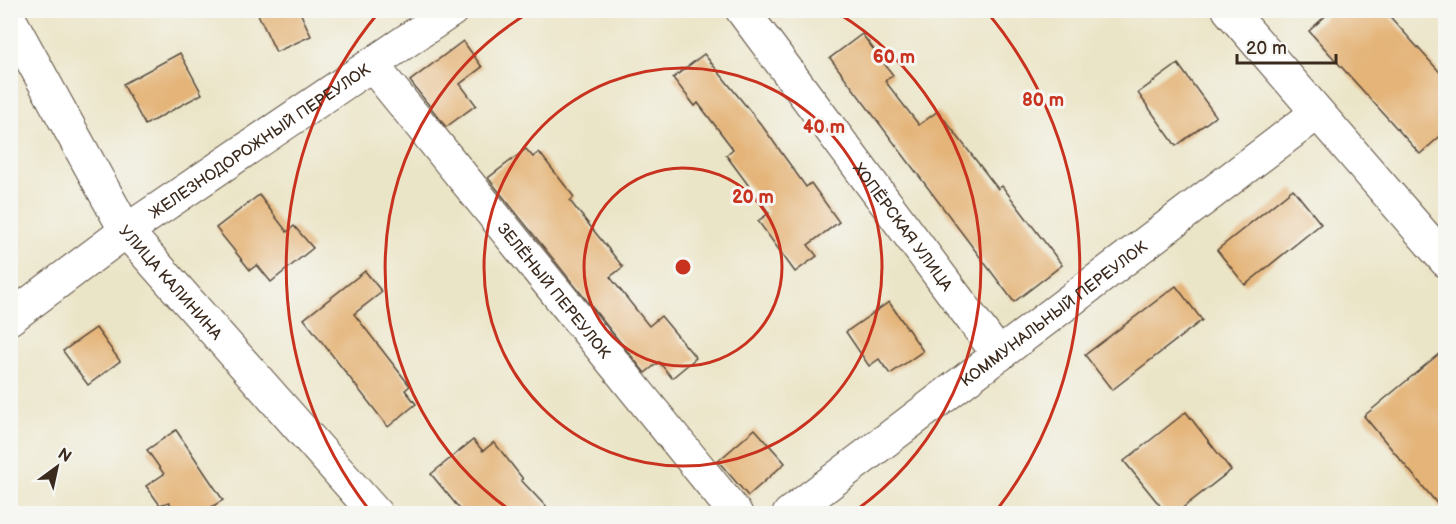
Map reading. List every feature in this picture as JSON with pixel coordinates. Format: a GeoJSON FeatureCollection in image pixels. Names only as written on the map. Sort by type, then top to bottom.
{"type":"FeatureCollection","features":[{"type":"Feature","properties":{"kind":"street","name":"ЖЕЛЕЗНОДОРОЖНЫЙ ПЕРЕУЛОК"},"geometry":{"type":"LineString","coordinates":[[10,318],[126,231],[452,10]]}},
{"type":"Feature","properties":{"kind":"street","name":"ХОПЁРСКАЯ УЛИЦА"},"geometry":{"type":"LineString","coordinates":[[742,10],[999,355]]}},
{"type":"Feature","properties":{"kind":"street"},"geometry":{"type":"LineString","coordinates":[[1229,10],[1446,261]]}},
{"type":"Feature","properties":{"kind":"street","name":"УЛИЦА КАЛИНИНА"},"geometry":{"type":"LineString","coordinates":[[10,20],[126,231],[376,513]]}},
{"type":"Feature","properties":{"kind":"street","name":"ЗЕЛЁНЫЙ ПЕРЕУЛОК"},"geometry":{"type":"LineString","coordinates":[[372,65],[736,513]]}},
{"type":"Feature","properties":{"kind":"street","name":"КОММУНАЛЬНЫЙ ПЕРЕУЛОК"},"geometry":{"type":"LineString","coordinates":[[789,513],[1317,113]]}},
{"type":"Feature","properties":{"kind":"building"},"geometry":{"type":"Polygon","coordinates":[[[256,10],[299,10],[311,36],[276,52],[256,10]]]}},
{"type":"Feature","properties":{"kind":"building"},"geometry":{"type":"Polygon","coordinates":[[[1332,10],[1384,10],[1446,79],[1446,131],[1420,154],[1309,31],[1332,10]]]}},
{"type":"Feature","properties":{"kind":"building"},"geometry":{"type":"Polygon","coordinates":[[[862,34],[893,75],[885,81],[919,125],[938,111],[998,189],[1002,186],[1062,265],[1014,302],[830,58],[862,34]]]}},
{"type":"Feature","properties":{"kind":"building"},"geometry":{"type":"Polygon","coordinates":[[[463,41],[482,67],[460,84],[476,105],[446,127],[410,81],[463,41]]]}},
{"type":"Feature","properties":{"kind":"building"},"geometry":{"type":"Polygon","coordinates":[[[180,53],[202,94],[145,125],[123,84],[180,53]]]}},
{"type":"Feature","properties":{"kind":"building"},"geometry":{"type":"Polygon","coordinates":[[[704,54],[763,127],[806,187],[811,183],[839,222],[808,245],[817,256],[795,272],[758,221],[769,213],[726,155],[733,149],[698,103],[695,106],[673,78],[704,54]]]}},
{"type":"Feature","properties":{"kind":"building"},"geometry":{"type":"Polygon","coordinates":[[[1178,64],[1216,116],[1176,146],[1138,93],[1178,64]]]}},
{"type":"Feature","properties":{"kind":"building"},"geometry":{"type":"Polygon","coordinates":[[[526,149],[533,157],[539,152],[574,197],[570,201],[623,267],[610,277],[649,326],[661,316],[696,358],[672,378],[659,362],[645,373],[488,178],[526,149]]]}},
{"type":"Feature","properties":{"kind":"building"},"geometry":{"type":"Polygon","coordinates":[[[1293,189],[1321,224],[1245,285],[1217,250],[1293,189]]]}},
{"type":"Feature","properties":{"kind":"building"},"geometry":{"type":"Polygon","coordinates":[[[259,195],[287,232],[294,226],[313,248],[271,282],[257,265],[250,270],[216,228],[259,195]]]}},
{"type":"Feature","properties":{"kind":"building"},"geometry":{"type":"Polygon","coordinates":[[[365,271],[382,292],[354,314],[410,386],[405,390],[416,404],[388,427],[304,319],[365,271]]]}},
{"type":"Feature","properties":{"kind":"building"},"geometry":{"type":"Polygon","coordinates":[[[1176,286],[1202,320],[1112,390],[1085,355],[1176,286]]]}},
{"type":"Feature","properties":{"kind":"building"},"geometry":{"type":"Polygon","coordinates":[[[889,302],[923,351],[890,374],[879,359],[869,366],[846,332],[889,302]]]}},
{"type":"Feature","properties":{"kind":"building"},"geometry":{"type":"Polygon","coordinates":[[[96,328],[120,361],[88,385],[63,351],[96,328]]]}},
{"type":"Feature","properties":{"kind":"building"},"geometry":{"type":"Polygon","coordinates":[[[1446,348],[1446,513],[1445,513],[1364,416],[1446,348]]]}},
{"type":"Feature","properties":{"kind":"building"},"geometry":{"type":"Polygon","coordinates":[[[1186,412],[1231,470],[1176,513],[1166,513],[1124,461],[1186,412]]]}},
{"type":"Feature","properties":{"kind":"building"},"geometry":{"type":"Polygon","coordinates":[[[755,429],[785,463],[748,496],[718,461],[755,429]]]}},
{"type":"Feature","properties":{"kind":"building"},"geometry":{"type":"Polygon","coordinates":[[[176,430],[223,500],[202,513],[177,513],[169,502],[160,505],[146,486],[164,474],[147,450],[176,430]]]}},
{"type":"Feature","properties":{"kind":"building"},"geometry":{"type":"Polygon","coordinates":[[[473,440],[483,451],[494,442],[523,479],[521,480],[552,513],[463,513],[431,474],[473,440]]]}}]}
